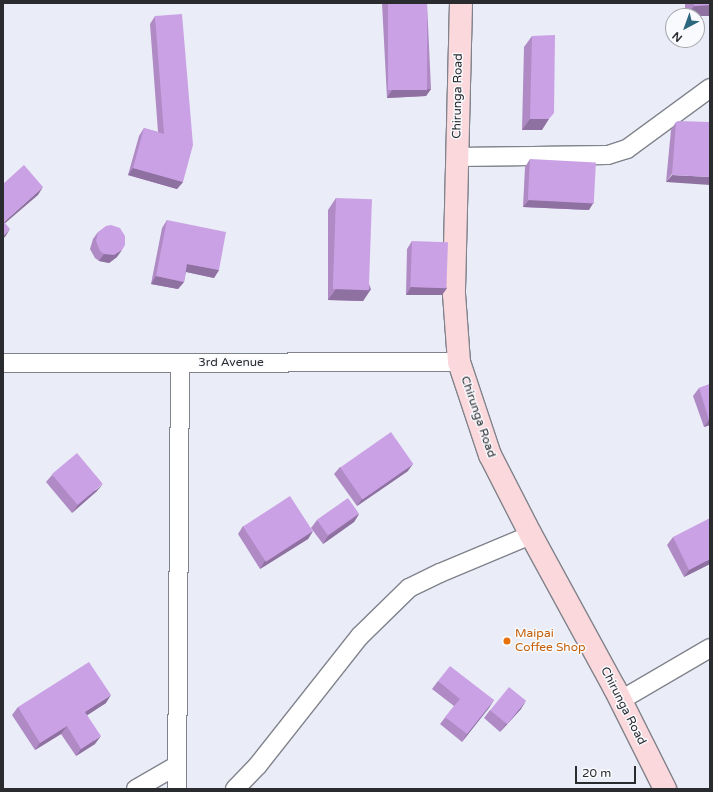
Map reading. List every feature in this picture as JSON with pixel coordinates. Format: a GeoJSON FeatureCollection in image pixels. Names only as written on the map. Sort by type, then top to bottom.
{"type":"FeatureCollection","features":[{"type":"Feature","properties":{"kind":"street","name":"Chirunga Road"},"geometry":{"type":"LineString","coordinates":[[461,3],[454,294],[459,362],[490,455],[531,535],[621,700],[665,789]]}},
{"type":"Feature","properties":{"kind":"street"},"geometry":{"type":"LineString","coordinates":[[457,157],[608,155],[627,149],[710,88]]}},
{"type":"Feature","properties":{"kind":"street","name":"3rd Avenue"},"geometry":{"type":"LineString","coordinates":[[3,363],[459,362]]}},
{"type":"Feature","properties":{"kind":"street"},"geometry":{"type":"LineString","coordinates":[[177,789],[180,363]]}},
{"type":"Feature","properties":{"kind":"street"},"geometry":{"type":"LineString","coordinates":[[234,789],[258,764],[360,636],[410,588],[440,573],[531,535]]}},
{"type":"Feature","properties":{"kind":"street"},"geometry":{"type":"LineString","coordinates":[[621,700],[710,648]]}},
{"type":"Feature","properties":{"kind":"street"},"geometry":{"type":"LineString","coordinates":[[136,789],[176,766]]}},
{"type":"Feature","properties":{"kind":"building"},"geometry":{"type":"Polygon","coordinates":[[[388,3],[427,3],[427,90],[388,90],[388,3]]]}},
{"type":"Feature","properties":{"kind":"building"},"geometry":{"type":"Polygon","coordinates":[[[694,3],[710,3],[710,5],[694,6],[694,3]]]}},
{"type":"Feature","properties":{"kind":"building"},"geometry":{"type":"Polygon","coordinates":[[[182,14],[193,145],[183,182],[133,168],[144,128],[164,134],[155,16],[182,14]]]}},
{"type":"Feature","properties":{"kind":"building"},"geometry":{"type":"Polygon","coordinates":[[[555,35],[554,113],[549,119],[530,119],[532,36],[555,35]]]}},
{"type":"Feature","properties":{"kind":"building"},"geometry":{"type":"Polygon","coordinates":[[[676,122],[710,122],[710,177],[672,175],[676,122]]]}},
{"type":"Feature","properties":{"kind":"building"},"geometry":{"type":"Polygon","coordinates":[[[530,159],[596,162],[594,203],[528,200],[530,159]]]}},
{"type":"Feature","properties":{"kind":"building"},"geometry":{"type":"Polygon","coordinates":[[[24,165],[43,187],[4,222],[10,229],[3,236],[3,184],[24,165]]]}},
{"type":"Feature","properties":{"kind":"building"},"geometry":{"type":"Polygon","coordinates":[[[336,198],[372,199],[369,290],[333,289],[336,198]]]}},
{"type":"Feature","properties":{"kind":"building"},"geometry":{"type":"Polygon","coordinates":[[[167,220],[226,232],[219,270],[187,264],[184,282],[156,276],[167,220]]]}},
{"type":"Feature","properties":{"kind":"building"},"geometry":{"type":"Polygon","coordinates":[[[111,225],[120,228],[125,236],[125,245],[122,250],[114,255],[104,254],[100,251],[96,241],[98,232],[106,226],[111,225]]]}},
{"type":"Feature","properties":{"kind":"building"},"geometry":{"type":"Polygon","coordinates":[[[412,241],[448,242],[446,288],[410,287],[412,241]]]}},
{"type":"Feature","properties":{"kind":"building"},"geometry":{"type":"Polygon","coordinates":[[[710,384],[710,420],[709,420],[699,388],[710,384]]]}},
{"type":"Feature","properties":{"kind":"building"},"geometry":{"type":"Polygon","coordinates":[[[391,432],[413,464],[363,500],[340,468],[391,432]]]}},
{"type":"Feature","properties":{"kind":"building"},"geometry":{"type":"Polygon","coordinates":[[[77,453],[103,484],[77,505],[52,474],[77,453]]]}},
{"type":"Feature","properties":{"kind":"building"},"geometry":{"type":"Polygon","coordinates":[[[290,496],[313,531],[266,562],[243,526],[290,496]]]}},
{"type":"Feature","properties":{"kind":"building"},"geometry":{"type":"Polygon","coordinates":[[[348,498],[359,514],[328,535],[317,520],[348,498]]]}},
{"type":"Feature","properties":{"kind":"building"},"geometry":{"type":"Polygon","coordinates":[[[710,518],[710,559],[689,570],[673,537],[710,518]]]}},
{"type":"Feature","properties":{"kind":"building"},"geometry":{"type":"Polygon","coordinates":[[[89,662],[111,695],[85,712],[101,736],[81,749],[67,726],[40,743],[18,707],[89,662]]]}},
{"type":"Feature","properties":{"kind":"building"},"geometry":{"type":"Polygon","coordinates":[[[450,666],[494,700],[467,734],[445,717],[460,699],[438,681],[450,666]]]}},
{"type":"Feature","properties":{"kind":"building"},"geometry":{"type":"Polygon","coordinates":[[[509,687],[526,701],[507,724],[490,710],[509,687]]]}},
{"type":"Feature","properties":{"kind":"place","name":"Maipai Coffee Shop"},"geometry":{"type":"Point","coordinates":[507,641]}}]}
